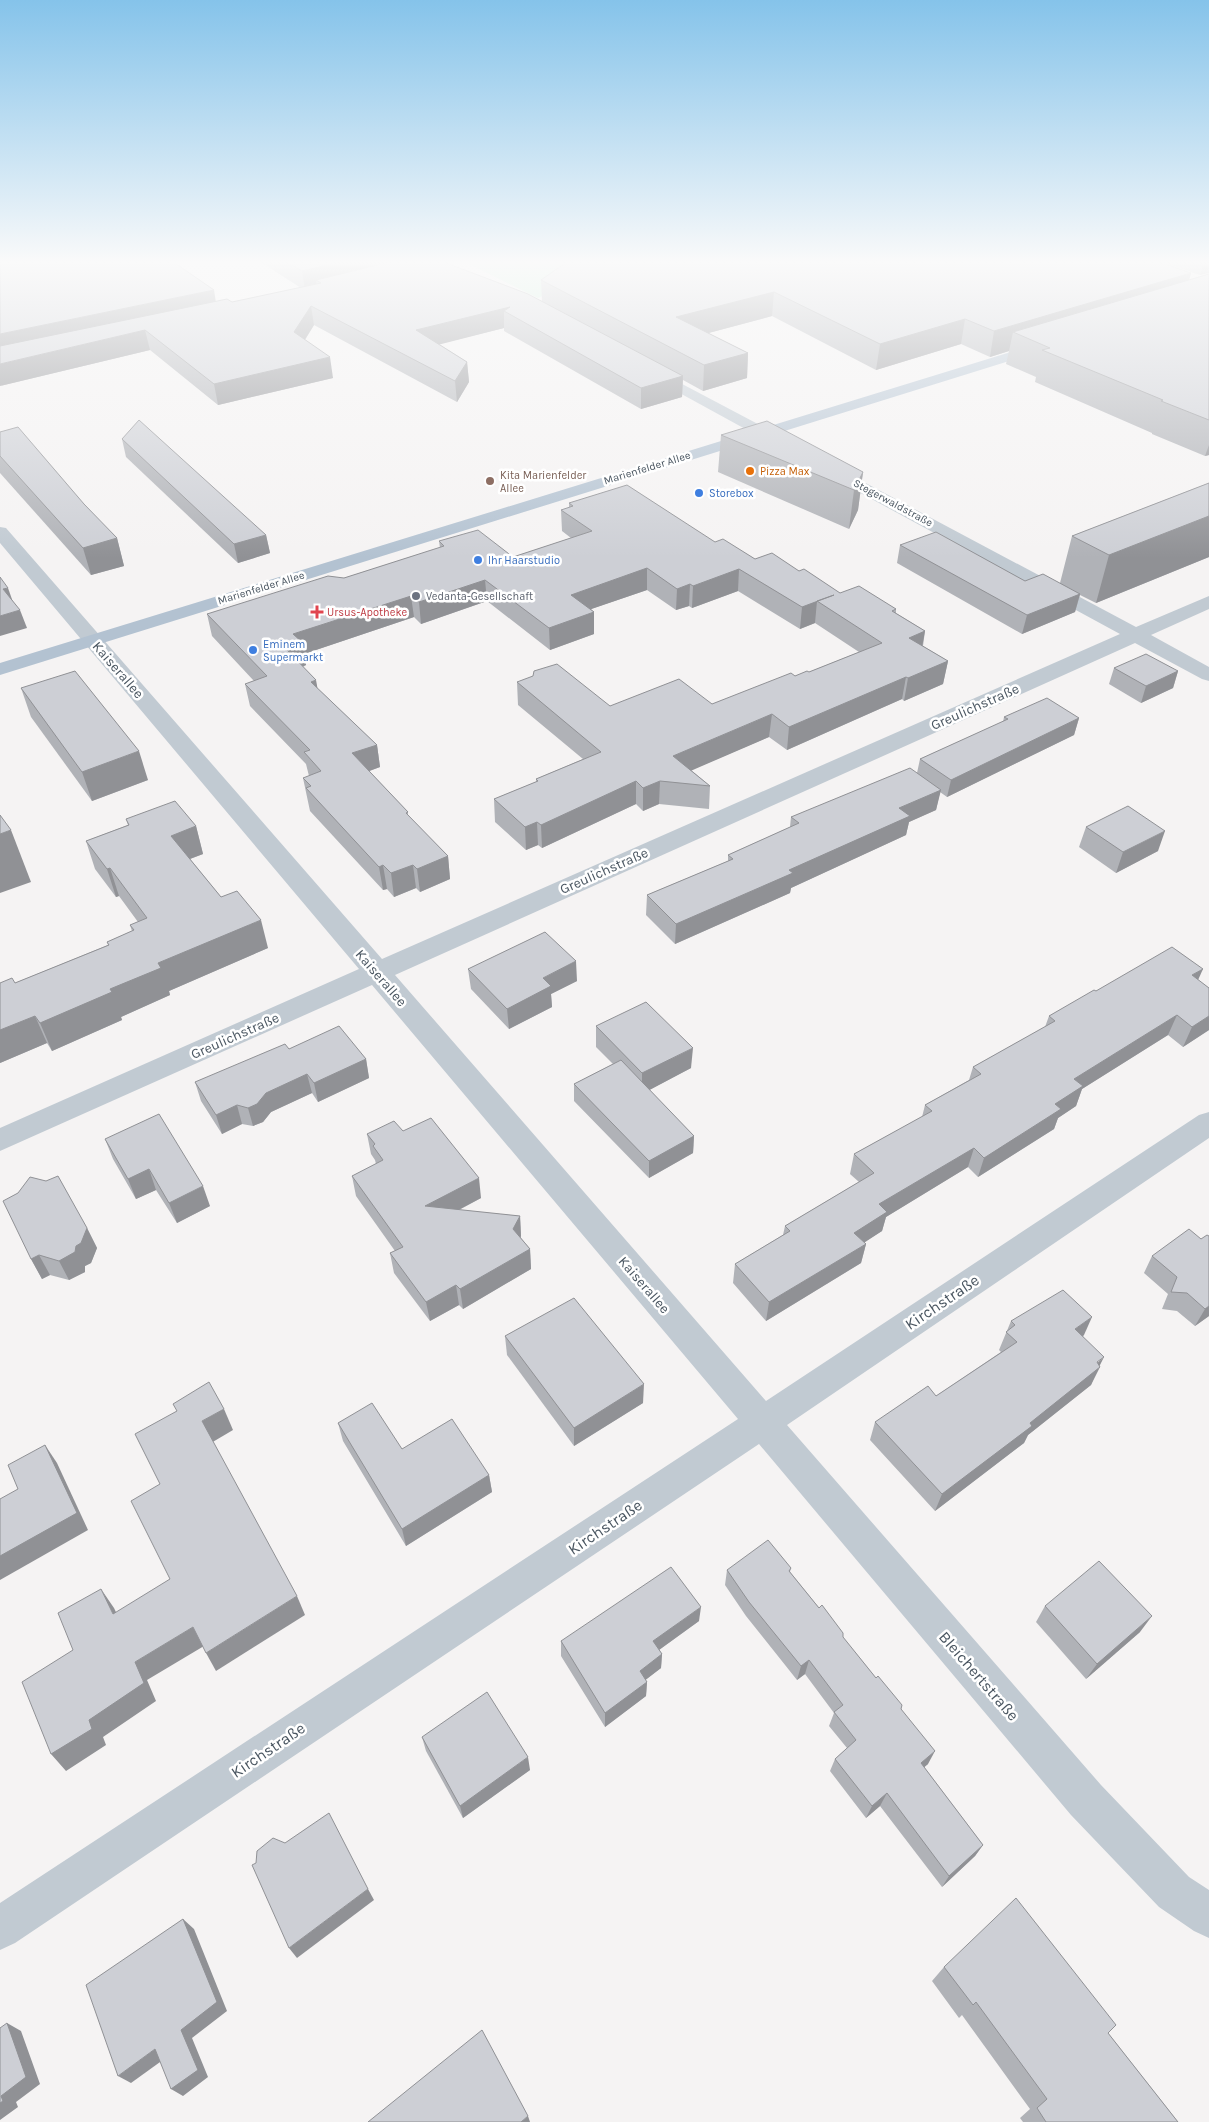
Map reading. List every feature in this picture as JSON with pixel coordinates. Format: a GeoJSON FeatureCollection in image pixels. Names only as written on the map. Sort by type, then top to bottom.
{"type":"FeatureCollection","features":[{"type":"Feature","properties":{"kind":"main road","name":"Marienfelder Allee"},"geometry":{"type":"LineString","coordinates":[[0,669],[996,360]]}},
{"type":"Feature","properties":{"kind":"street","name":"Stegerwaldstraße"},"geometry":{"type":"LineString","coordinates":[[637,364],[1209,674]]}},
{"type":"Feature","properties":{"kind":"street","name":"Kaiserallee"},"geometry":{"type":"LineString","coordinates":[[0,532],[761,1423]]}},
{"type":"Feature","properties":{"kind":"street","name":"Greulichstraße"},"geometry":{"type":"LineString","coordinates":[[0,1140],[1209,602]]}},
{"type":"Feature","properties":{"kind":"street","name":"Kirchstraße"},"geometry":{"type":"LineString","coordinates":[[0,1928],[1209,1123]]}},
{"type":"Feature","properties":{"kind":"street","name":"Bleichertstraße"},"geometry":{"type":"LineString","coordinates":[[761,1423],[1113,1831],[1174,1892],[1209,1916]]}},
{"type":"Feature","properties":{"kind":"building"},"geometry":{"type":"Polygon","coordinates":[[[0,360],[17,360],[0,364],[0,360]]]}},
{"type":"Feature","properties":{"kind":"building"},"geometry":{"type":"Polygon","coordinates":[[[183,360],[317,360],[214,384],[183,360]]]}},
{"type":"Feature","properties":{"kind":"building"},"geometry":{"type":"Polygon","coordinates":[[[415,360],[464,360],[467,362],[455,381],[415,360]]]}},
{"type":"Feature","properties":{"kind":"building"},"geometry":{"type":"Polygon","coordinates":[[[591,360],[653,360],[683,376],[641,388],[591,360]]]}},
{"type":"Feature","properties":{"kind":"building"},"geometry":{"type":"Polygon","coordinates":[[[694,360],[722,360],[704,365],[694,360]]]}},
{"type":"Feature","properties":{"kind":"building"},"geometry":{"type":"Polygon","coordinates":[[[1066,360],[1209,360],[1209,420],[1161,401],[1163,400],[1066,360]]]}},
{"type":"Feature","properties":{"kind":"building"},"geometry":{"type":"Polygon","coordinates":[[[139,420],[266,535],[234,544],[122,439],[139,420]]]}},
{"type":"Feature","properties":{"kind":"building"},"geometry":{"type":"Polygon","coordinates":[[[767,421],[863,472],[854,490],[721,435],[767,421]]]}},
{"type":"Feature","properties":{"kind":"building"},"geometry":{"type":"Polygon","coordinates":[[[18,427],[84,504],[117,538],[83,548],[0,456],[0,432],[18,427]]]}},
{"type":"Feature","properties":{"kind":"building"},"geometry":{"type":"Polygon","coordinates":[[[1209,483],[1209,516],[1109,555],[1072,536],[1209,483]]]}},
{"type":"Feature","properties":{"kind":"building"},"geometry":{"type":"Polygon","coordinates":[[[627,485],[715,542],[723,539],[755,559],[772,553],[799,571],[804,569],[840,593],[859,586],[896,609],[892,611],[925,631],[909,638],[948,661],[789,727],[772,714],[673,756],[710,786],[660,781],[643,788],[636,781],[541,825],[537,822],[525,827],[494,799],[601,752],[517,682],[533,676],[534,671],[557,664],[610,706],[679,679],[712,704],[791,673],[795,676],[807,671],[809,672],[882,643],[817,601],[802,607],[739,569],[693,586],[690,584],[677,589],[647,568],[571,595],[594,612],[549,628],[485,580],[419,602],[411,596],[293,634],[303,643],[286,649],[316,680],[311,682],[377,745],[352,753],[448,856],[417,869],[413,865],[391,873],[383,865],[379,867],[306,788],[311,786],[303,778],[321,771],[304,752],[310,750],[245,684],[267,676],[207,614],[328,576],[344,578],[444,546],[439,541],[478,530],[513,557],[592,531],[561,510],[573,506],[569,503],[627,485]]]}},
{"type":"Feature","properties":{"kind":"building"},"geometry":{"type":"Polygon","coordinates":[[[936,532],[1025,581],[1043,574],[1080,594],[1027,615],[900,545],[936,532]]]}},
{"type":"Feature","properties":{"kind":"building"},"geometry":{"type":"Polygon","coordinates":[[[0,577],[8,588],[3,589],[20,610],[0,616],[0,577]]]}},
{"type":"Feature","properties":{"kind":"building"},"geometry":{"type":"Polygon","coordinates":[[[1146,654],[1178,671],[1146,686],[1114,668],[1146,654]]]}},
{"type":"Feature","properties":{"kind":"building"},"geometry":{"type":"Polygon","coordinates":[[[75,671],[139,751],[82,772],[21,688],[75,671]]]}},
{"type":"Feature","properties":{"kind":"building"},"geometry":{"type":"Polygon","coordinates":[[[1047,698],[1079,718],[951,780],[920,759],[1008,719],[1004,717],[1047,698]]]}},
{"type":"Feature","properties":{"kind":"building"},"geometry":{"type":"Polygon","coordinates":[[[910,768],[941,790],[899,808],[910,816],[789,870],[793,873],[676,924],[647,895],[733,859],[728,855],[799,823],[791,817],[910,768]]]}},
{"type":"Feature","properties":{"kind":"building"},"geometry":{"type":"Polygon","coordinates":[[[175,801],[196,826],[171,836],[221,897],[237,891],[261,920],[158,963],[161,968],[110,989],[112,992],[40,1023],[35,1016],[0,1030],[0,983],[12,978],[15,983],[109,945],[107,942],[134,930],[130,925],[147,918],[110,868],[107,869],[86,841],[129,825],[126,819],[175,801]]]}},
{"type":"Feature","properties":{"kind":"building"},"geometry":{"type":"Polygon","coordinates":[[[1128,806],[1165,831],[1123,852],[1086,827],[1128,806]]]}},
{"type":"Feature","properties":{"kind":"building"},"geometry":{"type":"Polygon","coordinates":[[[0,815],[11,830],[0,834],[0,815]]]}},
{"type":"Feature","properties":{"kind":"building"},"geometry":{"type":"Polygon","coordinates":[[[545,932],[576,961],[543,978],[551,986],[507,1009],[468,969],[545,932]]]}},
{"type":"Feature","properties":{"kind":"building"},"geometry":{"type":"Polygon","coordinates":[[[1172,947],[1203,969],[1192,975],[1209,988],[1209,1016],[1192,1027],[1177,1015],[1074,1079],[1083,1086],[1055,1104],[1061,1109],[984,1158],[974,1148],[879,1204],[887,1212],[854,1233],[866,1244],[769,1302],[735,1264],[790,1231],[785,1226],[874,1173],[854,1154],[932,1111],[925,1105],[981,1074],[973,1067],[1055,1021],[1049,1016],[1172,947]]]}},
{"type":"Feature","properties":{"kind":"building"},"geometry":{"type":"Polygon","coordinates":[[[646,1002],[693,1048],[642,1073],[596,1026],[646,1002]]]}},
{"type":"Feature","properties":{"kind":"building"},"geometry":{"type":"Polygon","coordinates":[[[339,1026],[366,1059],[314,1083],[307,1074],[266,1093],[257,1104],[248,1108],[237,1105],[216,1115],[195,1082],[285,1044],[289,1049],[339,1026]]]}},
{"type":"Feature","properties":{"kind":"building"},"geometry":{"type":"Polygon","coordinates":[[[621,1060],[694,1136],[649,1161],[574,1084],[621,1060]]]}},
{"type":"Feature","properties":{"kind":"building"},"geometry":{"type":"Polygon","coordinates":[[[159,1114],[203,1186],[169,1203],[149,1169],[128,1179],[105,1139],[159,1114]]]}},
{"type":"Feature","properties":{"kind":"building"},"geometry":{"type":"Polygon","coordinates":[[[431,1118],[479,1178],[425,1206],[520,1216],[513,1229],[530,1249],[460,1289],[456,1285],[426,1302],[390,1253],[403,1247],[352,1176],[383,1160],[373,1146],[375,1144],[367,1134],[394,1121],[403,1131],[431,1118]]]}},
{"type":"Feature","properties":{"kind":"building"},"geometry":{"type":"Polygon","coordinates":[[[58,1176],[87,1228],[81,1243],[76,1246],[75,1252],[59,1261],[39,1255],[31,1259],[3,1201],[18,1193],[30,1177],[46,1181],[58,1176]]]}},
{"type":"Feature","properties":{"kind":"building"},"geometry":{"type":"Polygon","coordinates":[[[1189,1229],[1201,1239],[1207,1235],[1209,1236],[1209,1306],[1205,1309],[1187,1293],[1171,1292],[1177,1277],[1152,1256],[1189,1229]]]}},
{"type":"Feature","properties":{"kind":"building"},"geometry":{"type":"Polygon","coordinates":[[[1063,1290],[1092,1317],[1075,1329],[1104,1357],[1097,1362],[1100,1367],[1030,1423],[1032,1426],[942,1494],[875,1422],[928,1386],[936,1396],[1017,1342],[1006,1332],[1015,1325],[1011,1321],[1063,1290]]]}},
{"type":"Feature","properties":{"kind":"building"},"geometry":{"type":"Polygon","coordinates":[[[574,1298],[644,1384],[574,1428],[505,1336],[574,1298]]]}},
{"type":"Feature","properties":{"kind":"building"},"geometry":{"type":"Polygon","coordinates":[[[209,1382],[224,1409],[202,1421],[297,1596],[206,1653],[193,1627],[135,1662],[144,1683],[89,1720],[92,1729],[51,1754],[22,1682],[73,1650],[58,1613],[101,1589],[113,1614],[170,1579],[131,1501],[160,1484],[135,1434],[177,1411],[173,1404],[209,1382]]]}},
{"type":"Feature","properties":{"kind":"building"},"geometry":{"type":"Polygon","coordinates":[[[372,1403],[402,1449],[452,1419],[489,1475],[402,1529],[338,1423],[372,1403]]]}},
{"type":"Feature","properties":{"kind":"building"},"geometry":{"type":"Polygon","coordinates":[[[45,1445],[77,1513],[0,1556],[0,1499],[18,1489],[8,1465],[45,1445]]]}},
{"type":"Feature","properties":{"kind":"building"},"geometry":{"type":"Polygon","coordinates":[[[768,1540],[791,1568],[789,1571],[819,1608],[822,1605],[843,1633],[843,1637],[876,1678],[878,1676],[902,1705],[901,1709],[935,1751],[921,1763],[983,1845],[949,1876],[887,1793],[872,1806],[835,1759],[856,1740],[834,1712],[843,1705],[809,1660],[801,1666],[749,1602],[727,1570],[768,1540]]]}},
{"type":"Feature","properties":{"kind":"building"},"geometry":{"type":"Polygon","coordinates":[[[1099,1561],[1152,1616],[1097,1664],[1045,1606],[1099,1561]]]}},
{"type":"Feature","properties":{"kind":"building"},"geometry":{"type":"Polygon","coordinates":[[[671,1567],[701,1607],[653,1641],[662,1654],[640,1671],[647,1682],[605,1713],[561,1641],[671,1567]]]}},
{"type":"Feature","properties":{"kind":"building"},"geometry":{"type":"Polygon","coordinates":[[[487,1692],[528,1757],[460,1806],[422,1737],[487,1692]]]}},
{"type":"Feature","properties":{"kind":"building"},"geometry":{"type":"Polygon","coordinates":[[[329,1813],[368,1889],[289,1948],[252,1865],[256,1863],[257,1851],[273,1838],[285,1843],[329,1813]]]}},
{"type":"Feature","properties":{"kind":"building"},"geometry":{"type":"Polygon","coordinates":[[[1016,1898],[1116,2025],[1108,2033],[1178,2122],[1046,2122],[1037,2108],[1047,2099],[976,2002],[973,2005],[944,1967],[1016,1898]]]}},
{"type":"Feature","properties":{"kind":"building"},"geometry":{"type":"Polygon","coordinates":[[[183,1919],[217,2002],[181,2030],[198,2070],[171,2089],[155,2049],[118,2076],[86,1985],[183,1919]]]}},
{"type":"Feature","properties":{"kind":"building"},"geometry":{"type":"Polygon","coordinates":[[[7,2023],[26,2077],[1,2096],[3,2101],[0,2103],[0,2028],[7,2023]]]}},
{"type":"Feature","properties":{"kind":"building"},"geometry":{"type":"Polygon","coordinates":[[[482,2030],[528,2116],[521,2122],[368,2122],[482,2030]]]}},
{"type":"Feature","properties":{"kind":"place","name":"Pizza Max"},"geometry":{"type":"Point","coordinates":[750,471]}},
{"type":"Feature","properties":{"kind":"place","name":"Kita Marienfelder Allee"},"geometry":{"type":"Point","coordinates":[490,481]}},
{"type":"Feature","properties":{"kind":"place","name":"Storebox"},"geometry":{"type":"Point","coordinates":[699,493]}},
{"type":"Feature","properties":{"kind":"place","name":"Ihr Haarstudio"},"geometry":{"type":"Point","coordinates":[478,560]}},
{"type":"Feature","properties":{"kind":"place","name":"Vedanta-Gesellschaft"},"geometry":{"type":"Point","coordinates":[416,596]}},
{"type":"Feature","properties":{"kind":"place","name":"Ursus-Apotheke"},"geometry":{"type":"Point","coordinates":[317,612]}},
{"type":"Feature","properties":{"kind":"place","name":"Eminem Supermarkt"},"geometry":{"type":"Point","coordinates":[253,650]}}]}
